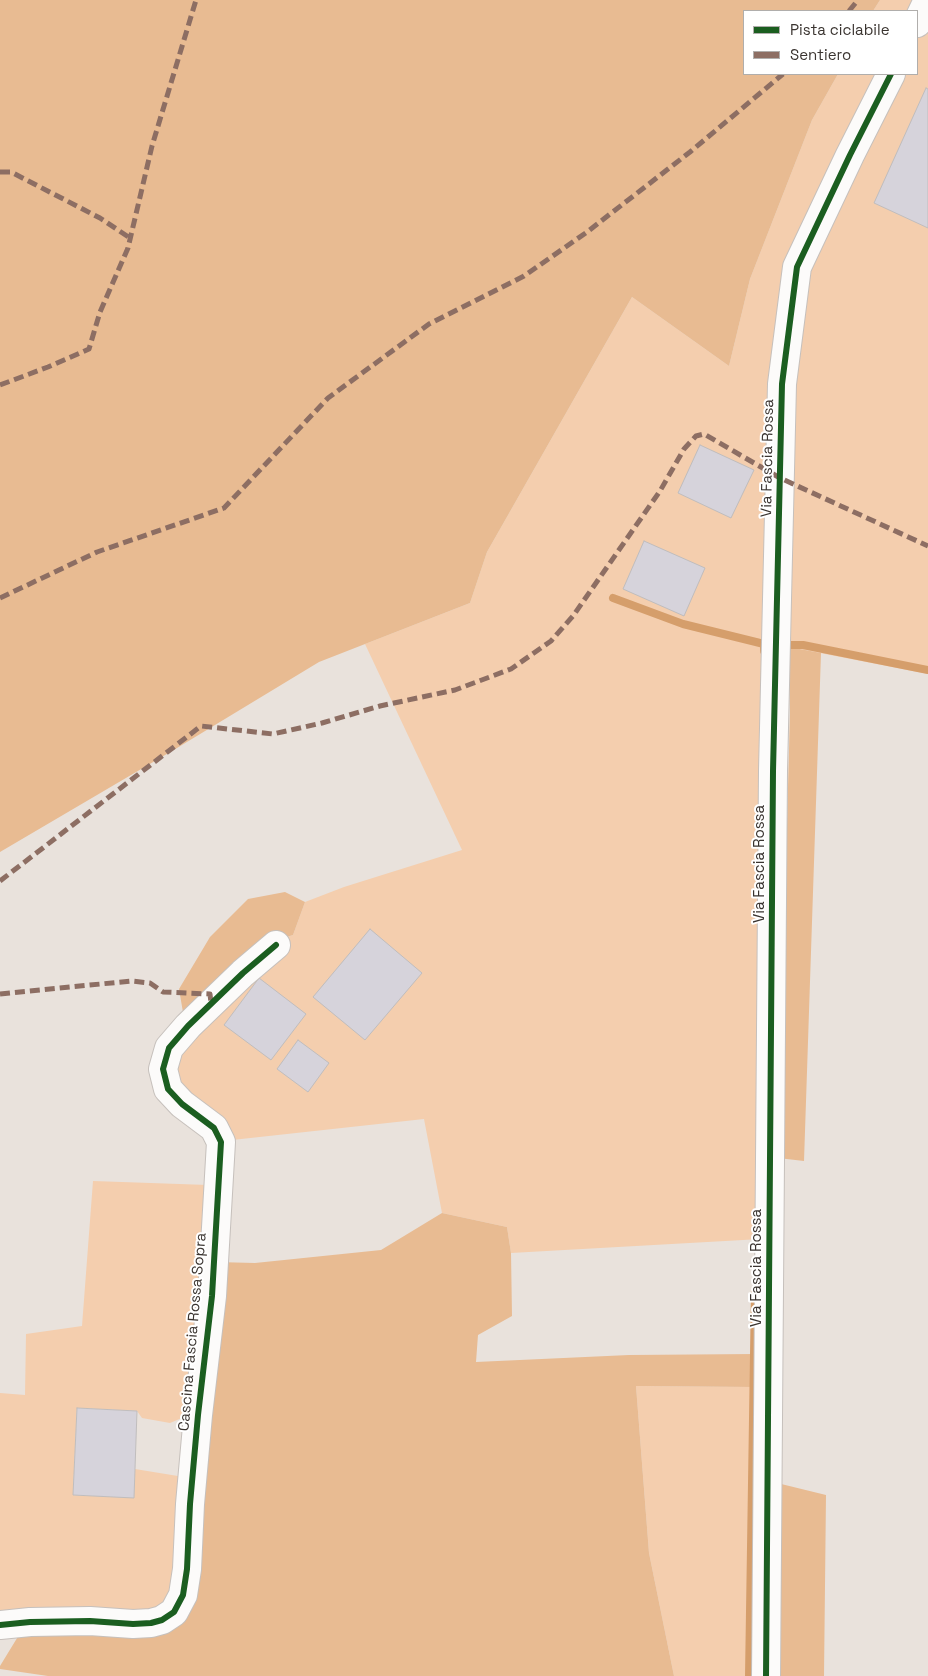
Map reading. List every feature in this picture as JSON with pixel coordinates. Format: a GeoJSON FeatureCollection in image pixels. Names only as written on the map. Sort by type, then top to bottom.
{"type":"FeatureCollection","features":[{"type":"Feature","properties":{"kind":"street"},"geometry":{"type":"LineString","coordinates":[[918,21],[928,0]]}},
{"type":"Feature","properties":{"kind":"street","name":"Via Fascia Rossa"},"geometry":{"type":"LineString","coordinates":[[766,1676],[773,790],[782,384],[798,267],[850,155],[890,75]]}},
{"type":"Feature","properties":{"kind":"street","name":"Cascina Fascia Rossa Sopra"},"geometry":{"type":"LineString","coordinates":[[0,1624],[90,1621],[132,1624],[150,1623],[162,1620],[174,1612],[183,1594],[187,1569],[190,1504],[198,1415],[212,1296],[221,1142],[214,1128],[182,1104],[168,1089],[163,1069],[169,1048],[188,1026],[243,973],[276,945]]}},
{"type":"Feature","properties":{"kind":"shaded area"},"geometry":{"type":"Polygon","coordinates":[[[0,0],[880,0],[874,10],[743,10],[743,75],[837,75],[812,120],[750,279],[729,366],[632,297],[487,552],[470,603],[319,662],[0,852],[0,0]]]}},
{"type":"Feature","properties":{"kind":"shaded area"},"geometry":{"type":"Polygon","coordinates":[[[880,0],[928,0],[928,674],[789,647],[761,1239],[511,1253],[507,1227],[442,1213],[424,1119],[223,1141],[184,1102],[171,1049],[260,945],[293,935],[305,902],[344,887],[462,850],[365,644],[470,603],[487,552],[632,297],[729,366],[750,279],[812,120],[837,75],[918,75],[918,10],[874,10],[880,0]]]}},
{"type":"Feature","properties":{"kind":"shaded area"},"geometry":{"type":"Polygon","coordinates":[[[789,647],[821,653],[804,1161],[778,1158],[790,713],[789,647]]]}},
{"type":"Feature","properties":{"kind":"shaded area"},"geometry":{"type":"Polygon","coordinates":[[[285,892],[305,902],[293,935],[260,945],[185,1024],[179,989],[210,937],[248,899],[285,892]]]}},
{"type":"Feature","properties":{"kind":"shaded area"},"geometry":{"type":"Polygon","coordinates":[[[93,1181],[208,1185],[189,1415],[170,1423],[142,1418],[137,1411],[77,1408],[73,1495],[133,1497],[135,1469],[184,1477],[172,1596],[151,1615],[0,1618],[0,1393],[25,1395],[26,1334],[82,1326],[93,1181]]]}},
{"type":"Feature","properties":{"kind":"shaded area"},"geometry":{"type":"Polygon","coordinates":[[[442,1213],[507,1227],[511,1253],[512,1316],[478,1335],[476,1362],[629,1355],[755,1354],[754,1387],[636,1386],[649,1553],[674,1676],[48,1676],[0,1669],[22,1630],[183,1617],[216,1262],[255,1263],[381,1250],[442,1213]]]}},
{"type":"Feature","properties":{"kind":"shaded area"},"geometry":{"type":"Polygon","coordinates":[[[636,1386],[754,1387],[755,1676],[674,1676],[649,1553],[636,1386]]]}},
{"type":"Feature","properties":{"kind":"shaded area"},"geometry":{"type":"Polygon","coordinates":[[[773,1482],[826,1495],[824,1676],[772,1676],[773,1482]]]}},
{"type":"Feature","properties":{"kind":"building"},"geometry":{"type":"Polygon","coordinates":[[[926,88],[928,89],[928,228],[874,203],[926,88]]]}},
{"type":"Feature","properties":{"kind":"building"},"geometry":{"type":"Polygon","coordinates":[[[700,445],[754,470],[731,518],[678,493],[700,445]]]}},
{"type":"Feature","properties":{"kind":"building"},"geometry":{"type":"Polygon","coordinates":[[[644,541],[705,568],[684,616],[623,589],[644,541]]]}},
{"type":"Feature","properties":{"kind":"building"},"geometry":{"type":"Polygon","coordinates":[[[370,929],[422,973],[365,1040],[313,997],[370,929]]]}},
{"type":"Feature","properties":{"kind":"building"},"geometry":{"type":"Polygon","coordinates":[[[259,978],[306,1014],[271,1060],[224,1025],[259,978]]]}},
{"type":"Feature","properties":{"kind":"building"},"geometry":{"type":"Polygon","coordinates":[[[298,1040],[329,1063],[308,1092],[277,1069],[298,1040]]]}},
{"type":"Feature","properties":{"kind":"building"},"geometry":{"type":"Polygon","coordinates":[[[77,1408],[137,1411],[134,1498],[73,1495],[77,1408]]]}},
{"type":"Feature","properties":{"kind":"waterway"},"geometry":{"type":"LineString","coordinates":[[613,598],[683,624],[764,644],[764,651]]}},
{"type":"Feature","properties":{"kind":"waterway"},"geometry":{"type":"LineString","coordinates":[[789,645],[803,645],[928,670]]}},
{"type":"Feature","properties":{"kind":"waterway"},"geometry":{"type":"LineString","coordinates":[[749,1676],[755,1290]]}},
{"type":"Feature","properties":{"kind":"marked path"},"geometry":{"type":"LineString","coordinates":[[0,385],[89,349],[100,312],[128,248],[152,146],[196,0]]}},
{"type":"Feature","properties":{"kind":"marked path"},"geometry":{"type":"LineString","coordinates":[[850,10],[858,0]]}},
{"type":"Feature","properties":{"kind":"marked path"},"geometry":{"type":"LineString","coordinates":[[0,598],[97,552],[224,508],[328,398],[429,324],[524,276],[587,232],[690,152],[782,75]]}},
{"type":"Feature","properties":{"kind":"marked path"},"geometry":{"type":"LineString","coordinates":[[0,172],[11,172],[100,218],[130,238]]}},
{"type":"Feature","properties":{"kind":"marked path"},"geometry":{"type":"LineString","coordinates":[[0,881],[201,726],[273,734],[322,723],[380,706],[455,690],[511,669],[551,641],[573,616],[660,491],[684,449],[696,436],[704,434],[780,478],[928,546]]}},
{"type":"Feature","properties":{"kind":"marked path"},"geometry":{"type":"LineString","coordinates":[[0,994],[131,981],[150,983],[163,992],[210,994],[211,1003]]}},
{"type":"Feature","properties":{"kind":"cycle path"},"geometry":{"type":"LineString","coordinates":[[766,1676],[773,771],[782,384],[797,267],[890,75]]}},
{"type":"Feature","properties":{"kind":"cycle path"},"geometry":{"type":"LineString","coordinates":[[0,1625],[30,1622],[90,1621],[133,1624],[151,1623],[162,1620],[174,1612],[183,1595],[187,1569],[190,1504],[198,1415],[212,1296],[221,1142],[214,1128],[182,1104],[168,1089],[163,1069],[169,1048],[188,1026],[243,973],[276,945]]}}]}
